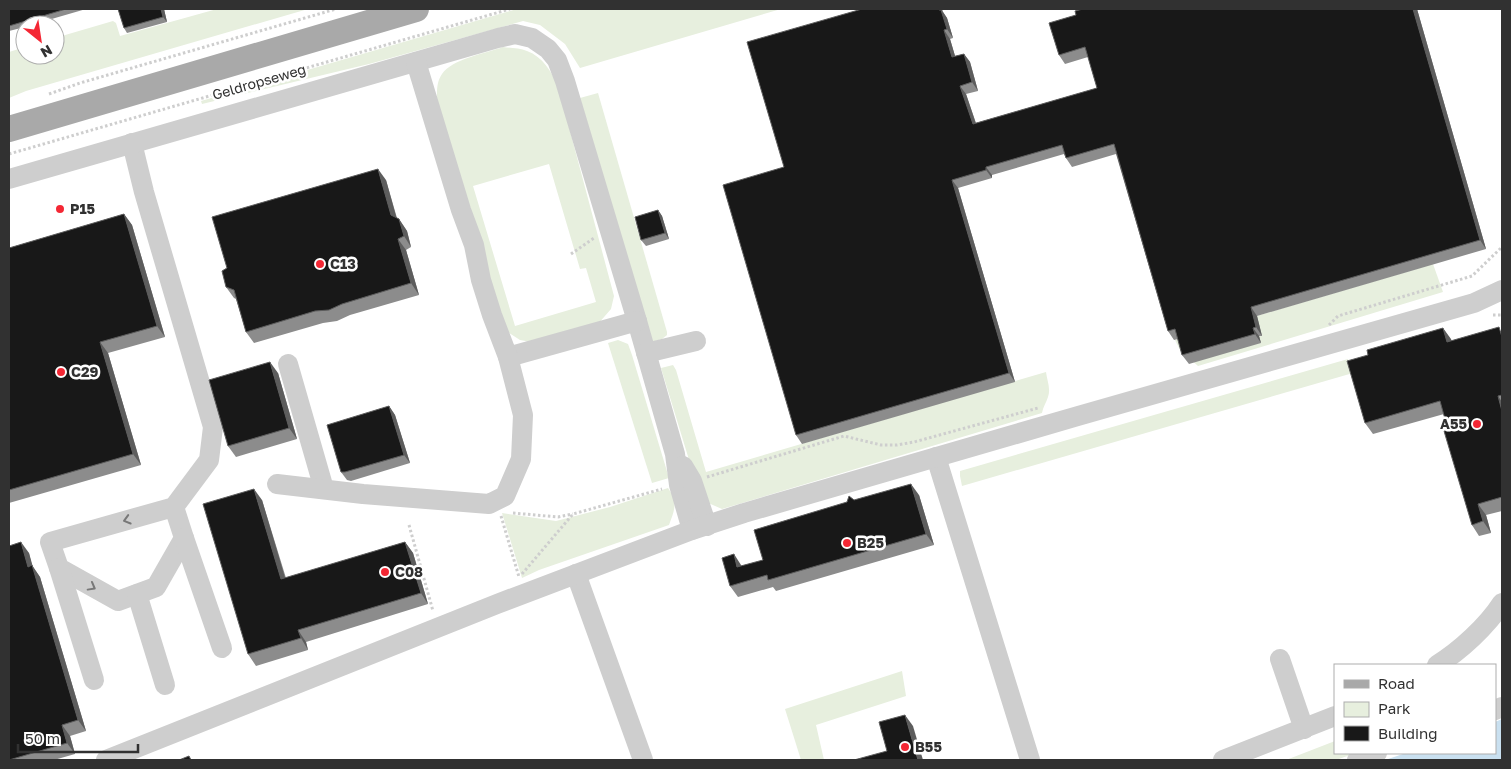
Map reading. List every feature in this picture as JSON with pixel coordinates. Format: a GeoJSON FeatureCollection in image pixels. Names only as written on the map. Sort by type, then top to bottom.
{"type":"FeatureCollection","features":[{"type":"Feature","properties":{"kind":"main road","name":"Geldropseweg"},"geometry":{"type":"LineString","coordinates":[[9,129],[416,9]]}},
{"type":"Feature","properties":{"kind":"street"},"geometry":{"type":"LineString","coordinates":[[9,179],[515,34],[532,38],[548,49],[557,60],[565,81],[675,454],[700,528]]}},
{"type":"Feature","properties":{"kind":"street"},"geometry":{"type":"LineString","coordinates":[[277,484],[363,494],[489,504],[505,496],[521,458],[523,415],[508,357],[489,306],[481,280],[474,245],[461,210],[416,62]]}},
{"type":"Feature","properties":{"kind":"street"},"geometry":{"type":"LineString","coordinates":[[94,680],[50,542],[174,507],[209,460],[213,427],[144,192],[132,143]]}},
{"type":"Feature","properties":{"kind":"street"},"geometry":{"type":"LineString","coordinates":[[106,760],[576,574],[744,513],[1474,303],[1502,290]]}},
{"type":"Feature","properties":{"kind":"street"},"geometry":{"type":"LineString","coordinates":[[1474,303],[1502,303]]}},
{"type":"Feature","properties":{"kind":"street"},"geometry":{"type":"LineString","coordinates":[[508,357],[637,321]]}},
{"type":"Feature","properties":{"kind":"street"},"geometry":{"type":"LineString","coordinates":[[646,354],[696,341]]}},
{"type":"Feature","properties":{"kind":"street"},"geometry":{"type":"LineString","coordinates":[[288,364],[324,489]]}},
{"type":"Feature","properties":{"kind":"street"},"geometry":{"type":"LineString","coordinates":[[936,458],[1030,760]]}},
{"type":"Feature","properties":{"kind":"street"},"geometry":{"type":"LineString","coordinates":[[174,507],[222,648]]}},
{"type":"Feature","properties":{"kind":"street"},"geometry":{"type":"LineString","coordinates":[[59,568],[118,601],[156,587],[184,538]]}},
{"type":"Feature","properties":{"kind":"street"},"geometry":{"type":"LineString","coordinates":[[576,574],[643,760]]}},
{"type":"Feature","properties":{"kind":"street"},"geometry":{"type":"LineString","coordinates":[[137,594],[165,685]]}},
{"type":"Feature","properties":{"kind":"street"},"geometry":{"type":"LineString","coordinates":[[1439,664],[1450,657],[1481,628],[1502,603]]}},
{"type":"Feature","properties":{"kind":"street"},"geometry":{"type":"LineString","coordinates":[[1280,659],[1304,729]]}},
{"type":"Feature","properties":{"kind":"street"},"geometry":{"type":"LineString","coordinates":[[1223,760],[1334,716]]}},
{"type":"Feature","properties":{"kind":"street"},"geometry":{"type":"LineString","coordinates":[[1357,760],[1374,754]]}},
{"type":"Feature","properties":{"kind":"path"},"geometry":{"type":"LineString","coordinates":[[48,94],[336,9]]}},
{"type":"Feature","properties":{"kind":"path"},"geometry":{"type":"LineString","coordinates":[[486,9],[488,15]]}},
{"type":"Feature","properties":{"kind":"path","name":"Geldropseweg"},"geometry":{"type":"LineString","coordinates":[[9,154],[510,9]]}},
{"type":"Feature","properties":{"kind":"path"},"geometry":{"type":"LineString","coordinates":[[572,254],[609,227]]}},
{"type":"Feature","properties":{"kind":"path"},"geometry":{"type":"LineString","coordinates":[[1305,351],[1338,316],[1472,276],[1502,247]]}},
{"type":"Feature","properties":{"kind":"path"},"geometry":{"type":"LineString","coordinates":[[509,512],[558,517],[685,483],[844,436],[881,445],[897,445],[1041,408]]}},
{"type":"Feature","properties":{"kind":"path"},"geometry":{"type":"LineString","coordinates":[[500,511],[519,578],[573,514]]}},
{"type":"Feature","properties":{"kind":"path"},"geometry":{"type":"LineString","coordinates":[[408,525],[438,628]]}},
{"type":"Feature","properties":{"kind":"green space"},"geometry":{"type":"Polygon","coordinates":[[[217,9],[308,9],[26,91],[9,98],[9,52],[15,50],[15,65],[65,65],[65,35],[113,21],[116,23],[120,36],[217,9]]]}},
{"type":"Feature","properties":{"kind":"green space"},"geometry":{"type":"Polygon","coordinates":[[[517,9],[781,9],[580,68],[565,44],[540,25],[523,21],[369,64],[202,104],[201,101],[517,9]]]}},
{"type":"Feature","properties":{"kind":"green space"},"geometry":{"type":"Polygon","coordinates":[[[503,47],[524,50],[538,57],[546,65],[558,86],[614,296],[611,309],[598,324],[531,342],[520,340],[506,331],[438,109],[438,82],[447,69],[461,60],[503,47]],[[549,164],[473,186],[515,326],[596,302],[586,268],[580,269],[549,164]]]}},
{"type":"Feature","properties":{"kind":"green space"},"geometry":{"type":"Polygon","coordinates":[[[598,93],[667,332],[667,335],[662,339],[652,342],[580,98],[598,93]]]}},
{"type":"Feature","properties":{"kind":"green space"},"geometry":{"type":"Polygon","coordinates":[[[1433,264],[1443,292],[1198,366],[1180,350],[1175,340],[1433,264]]]}},
{"type":"Feature","properties":{"kind":"green space"},"geometry":{"type":"Polygon","coordinates":[[[618,340],[628,344],[669,478],[652,483],[608,343],[618,340]]]}},
{"type":"Feature","properties":{"kind":"green space"},"geometry":{"type":"Polygon","coordinates":[[[1348,359],[1353,373],[962,486],[960,471],[1348,359]]]}},
{"type":"Feature","properties":{"kind":"green space"},"geometry":{"type":"Polygon","coordinates":[[[673,365],[706,472],[1046,372],[1049,391],[1042,413],[722,509],[706,502],[697,486],[661,368],[673,365]]]}},
{"type":"Feature","properties":{"kind":"green space"},"geometry":{"type":"Polygon","coordinates":[[[668,488],[674,502],[673,514],[669,525],[539,570],[522,578],[502,513],[556,521],[610,507],[668,488]]]}},
{"type":"Feature","properties":{"kind":"green space"},"geometry":{"type":"Polygon","coordinates":[[[902,671],[906,696],[816,725],[824,760],[801,760],[785,709],[902,671]]]}},
{"type":"Feature","properties":{"kind":"green space"},"geometry":{"type":"Polygon","coordinates":[[[1334,741],[1334,754],[1353,754],[1336,760],[1286,760],[1334,741]]]}},
{"type":"Feature","properties":{"kind":"water"},"geometry":{"type":"Polygon","coordinates":[[[1502,719],[1502,760],[1385,760],[1403,754],[1496,754],[1496,722],[1502,719]]]}},
{"type":"Feature","properties":{"kind":"building"},"geometry":{"type":"Polygon","coordinates":[[[9,9],[66,9],[46,15],[15,15],[15,24],[9,26],[9,9]]]}},
{"type":"Feature","properties":{"kind":"building"},"geometry":{"type":"Polygon","coordinates":[[[118,9],[161,9],[163,17],[124,28],[118,9]]]}},
{"type":"Feature","properties":{"kind":"building"},"geometry":{"type":"Polygon","coordinates":[[[862,9],[941,10],[947,29],[944,30],[952,57],[964,54],[972,82],[960,86],[973,124],[1097,88],[1085,47],[1059,55],[1049,23],[1076,15],[1075,11],[1083,9],[1413,9],[1480,240],[1251,307],[1256,327],[1253,328],[1255,334],[1182,355],[1175,329],[1168,331],[1114,144],[1066,158],[1062,145],[986,167],[986,170],[952,180],[1009,373],[796,435],[723,185],[784,167],[747,42],[862,9]]]}},
{"type":"Feature","properties":{"kind":"building","name":"C13"},"geometry":{"type":"Polygon","coordinates":[[[378,169],[391,215],[399,219],[404,236],[398,239],[411,283],[342,304],[329,310],[315,311],[246,332],[234,290],[226,287],[222,271],[227,268],[212,217],[378,169]]]}},
{"type":"Feature","properties":{"kind":"building"},"geometry":{"type":"Polygon","coordinates":[[[658,210],[665,233],[641,240],[635,217],[658,210]]]}},
{"type":"Feature","properties":{"kind":"building","name":"C29"},"geometry":{"type":"Polygon","coordinates":[[[124,214],[157,326],[100,342],[133,454],[9,490],[9,248],[124,214]]]}},
{"type":"Feature","properties":{"kind":"building","name":"A55"},"geometry":{"type":"Polygon","coordinates":[[[1499,327],[1502,337],[1502,395],[1498,396],[1502,411],[1502,497],[1478,504],[1483,521],[1472,525],[1444,431],[1448,430],[1440,401],[1365,423],[1347,361],[1368,355],[1367,350],[1443,328],[1447,342],[1499,327]]]}},
{"type":"Feature","properties":{"kind":"building"},"geometry":{"type":"Polygon","coordinates":[[[270,362],[289,428],[228,446],[209,380],[270,362]]]}},
{"type":"Feature","properties":{"kind":"building"},"geometry":{"type":"Polygon","coordinates":[[[389,406],[404,455],[341,472],[327,425],[389,406]]]}},
{"type":"Feature","properties":{"kind":"building","name":"B25"},"geometry":{"type":"Polygon","coordinates":[[[911,484],[926,534],[768,580],[767,575],[730,586],[722,558],[734,554],[737,567],[763,560],[754,530],[847,502],[849,496],[854,500],[911,484]]]}},
{"type":"Feature","properties":{"kind":"building","name":"C08"},"geometry":{"type":"Polygon","coordinates":[[[254,489],[281,579],[405,542],[421,593],[298,630],[301,638],[248,654],[203,504],[254,489]]]}},
{"type":"Feature","properties":{"kind":"building"},"geometry":{"type":"Polygon","coordinates":[[[21,542],[28,567],[32,565],[78,720],[62,725],[67,743],[9,760],[9,546],[21,542]]]}},
{"type":"Feature","properties":{"kind":"building"},"geometry":{"type":"Polygon","coordinates":[[[905,715],[918,760],[854,760],[887,751],[879,722],[905,715]]]}},
{"type":"Feature","properties":{"kind":"building"},"geometry":{"type":"Polygon","coordinates":[[[189,756],[191,760],[179,760],[189,756]]]}},
{"type":"Feature","properties":{"kind":"place","name":"P15"},"geometry":{"type":"Point","coordinates":[60,209]}},
{"type":"Feature","properties":{"kind":"place","name":"C13"},"geometry":{"type":"Point","coordinates":[320,264]}},
{"type":"Feature","properties":{"kind":"place","name":"C29"},"geometry":{"type":"Point","coordinates":[61,372]}},
{"type":"Feature","properties":{"kind":"place","name":"A55"},"geometry":{"type":"Point","coordinates":[1477,424]}},
{"type":"Feature","properties":{"kind":"place","name":"B25"},"geometry":{"type":"Point","coordinates":[847,543]}},
{"type":"Feature","properties":{"kind":"place","name":"C08"},"geometry":{"type":"Point","coordinates":[385,572]}},
{"type":"Feature","properties":{"kind":"place","name":"B55"},"geometry":{"type":"Point","coordinates":[905,747]}}]}
